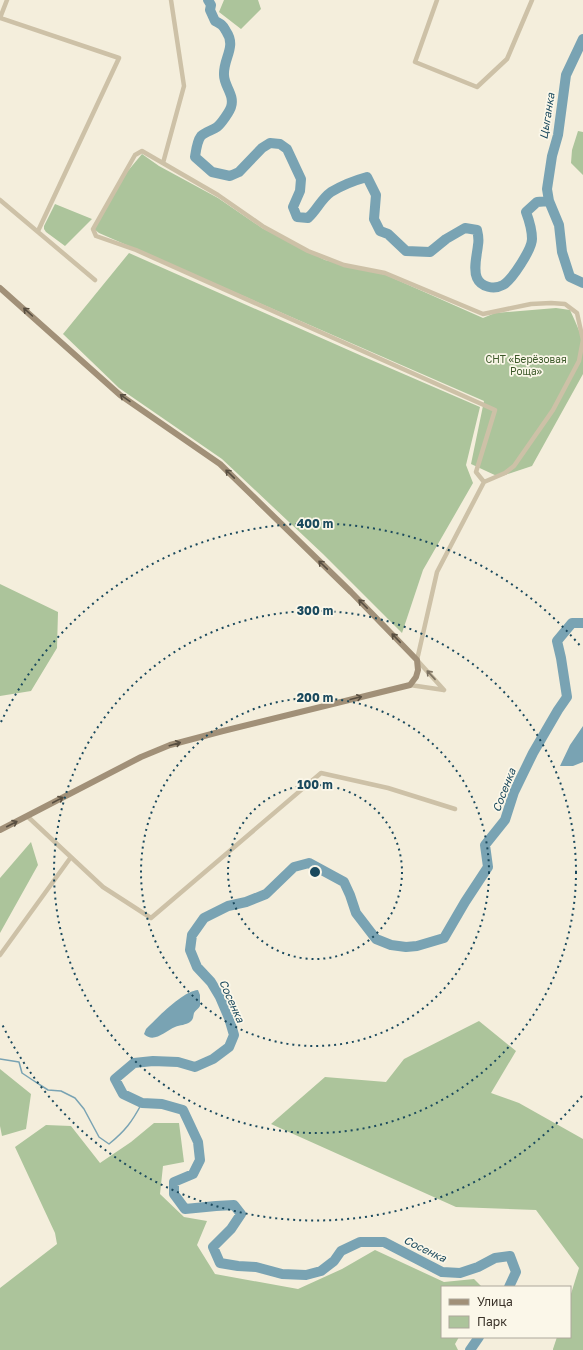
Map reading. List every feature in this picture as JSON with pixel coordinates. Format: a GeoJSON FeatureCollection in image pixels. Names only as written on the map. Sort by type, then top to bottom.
{"type":"FeatureCollection","features":[{"type":"Feature","properties":{"kind":"street"},"geometry":{"type":"LineString","coordinates":[[7,0],[0,18],[119,58],[38,231]]}},
{"type":"Feature","properties":{"kind":"street"},"geometry":{"type":"LineString","coordinates":[[163,163],[184,86],[171,0]]}},
{"type":"Feature","properties":{"kind":"street"},"geometry":{"type":"LineString","coordinates":[[437,0],[416,62],[477,87],[507,59],[532,0]]}},
{"type":"Feature","properties":{"kind":"street"},"geometry":{"type":"LineString","coordinates":[[410,685],[416,677],[418,670],[417,660],[437,572],[484,482],[505,473],[514,466],[553,410],[578,361],[583,340],[577,313],[566,304],[551,303],[531,304],[483,314],[385,273],[344,265],[308,251],[264,227],[218,195],[142,151],[135,155],[93,229],[96,236],[150,256],[495,410],[476,472],[484,482]]}},
{"type":"Feature","properties":{"kind":"street"},"geometry":{"type":"LineString","coordinates":[[0,200],[95,280]]}},
{"type":"Feature","properties":{"kind":"street"},"geometry":{"type":"LineString","coordinates":[[0,288],[120,395],[220,464],[351,592],[444,690],[410,685],[170,745],[141,757],[0,830]]}},
{"type":"Feature","properties":{"kind":"street"},"geometry":{"type":"LineString","coordinates":[[28,816],[103,886],[151,918],[321,773],[388,788],[455,809]]}},
{"type":"Feature","properties":{"kind":"street"},"geometry":{"type":"LineString","coordinates":[[0,955],[71,857]]}},
{"type":"Feature","properties":{"kind":"green space"},"geometry":{"type":"Polygon","coordinates":[[[224,0],[258,0],[261,9],[241,29],[219,12],[224,0]]]}},
{"type":"Feature","properties":{"kind":"green space"},"geometry":{"type":"Polygon","coordinates":[[[578,131],[583,132],[583,175],[571,163],[572,150],[578,131]]]}},
{"type":"Feature","properties":{"kind":"green space","name":"СНТ «Берёзовая Роща»"},"geometry":{"type":"Polygon","coordinates":[[[142,154],[159,166],[218,198],[262,228],[325,260],[386,275],[483,318],[495,313],[556,308],[570,310],[583,340],[583,374],[532,466],[499,477],[471,464],[484,401],[99,233],[94,229],[127,172],[142,154]]]}},
{"type":"Feature","properties":{"kind":"green space"},"geometry":{"type":"Polygon","coordinates":[[[55,204],[92,219],[65,246],[44,229],[44,226],[55,204]]]}},
{"type":"Feature","properties":{"kind":"green space"},"geometry":{"type":"Polygon","coordinates":[[[129,253],[480,407],[466,465],[473,483],[423,570],[402,633],[323,554],[222,459],[119,388],[63,334],[129,253]]]}},
{"type":"Feature","properties":{"kind":"green space"},"geometry":{"type":"Polygon","coordinates":[[[0,584],[58,612],[57,648],[31,691],[0,696],[0,584]]]}},
{"type":"Feature","properties":{"kind":"green space"},"geometry":{"type":"Polygon","coordinates":[[[31,842],[38,865],[0,933],[0,878],[31,842]]]}},
{"type":"Feature","properties":{"kind":"green space"},"geometry":{"type":"Polygon","coordinates":[[[479,1021],[516,1051],[491,1093],[519,1103],[583,1139],[583,1350],[553,1350],[557,1338],[571,1338],[571,1294],[579,1268],[536,1210],[456,1207],[271,1124],[325,1077],[386,1082],[404,1059],[479,1021]]]}},
{"type":"Feature","properties":{"kind":"green space"},"geometry":{"type":"Polygon","coordinates":[[[0,1069],[31,1094],[26,1129],[2,1136],[0,1126],[0,1069]]]}},
{"type":"Feature","properties":{"kind":"green space"},"geometry":{"type":"Polygon","coordinates":[[[154,1123],[179,1123],[184,1162],[163,1166],[160,1194],[184,1217],[207,1221],[197,1245],[215,1274],[298,1289],[342,1269],[375,1250],[444,1282],[474,1279],[481,1286],[441,1286],[441,1338],[458,1338],[455,1344],[458,1350],[0,1350],[0,1288],[57,1244],[55,1233],[15,1147],[46,1125],[71,1126],[100,1163],[131,1142],[154,1123]]]}},
{"type":"Feature","properties":{"kind":"water"},"geometry":{"type":"Polygon","coordinates":[[[583,726],[583,762],[573,766],[560,766],[570,745],[583,726]]]}},
{"type":"Feature","properties":{"kind":"water"},"geometry":{"type":"Polygon","coordinates":[[[198,990],[200,995],[200,1006],[194,1013],[193,1019],[190,1022],[175,1027],[160,1036],[152,1038],[144,1034],[146,1029],[170,1006],[185,995],[198,990]]]}},
{"type":"Feature","properties":{"kind":"waterway","name":"Сосенка"},"geometry":{"type":"LineString","coordinates":[[208,0],[211,5],[210,10],[215,21],[223,26],[229,37],[230,47],[225,63],[224,79],[232,98],[231,107],[221,123],[201,136],[198,143],[195,157],[212,172],[230,176],[239,172],[262,148],[270,143],[280,144],[287,149],[301,179],[300,191],[293,207],[297,217],[308,218],[324,198],[331,192],[349,183],[367,177],[376,195],[374,219],[380,231],[388,234],[406,251],[430,252],[446,239],[465,228],[477,230],[478,241],[475,270],[477,278],[481,284],[488,287],[499,287],[503,285],[516,271],[529,250],[532,239],[526,212],[537,202],[549,201],[559,225],[562,252],[570,277],[583,283]]}},
{"type":"Feature","properties":{"kind":"waterway","name":"Цыганка"},"geometry":{"type":"LineString","coordinates":[[549,201],[547,189],[552,156],[558,135],[566,75],[583,39]]}},
{"type":"Feature","properties":{"kind":"waterway","name":"Сосенка"},"geometry":{"type":"LineString","coordinates":[[509,1286],[516,1272],[510,1256],[495,1258],[478,1267],[460,1273],[442,1272],[384,1242],[360,1242],[341,1251],[334,1261],[321,1271],[306,1275],[282,1274],[256,1267],[220,1263],[213,1247],[231,1229],[241,1214],[234,1205],[185,1209],[174,1194],[174,1182],[193,1174],[200,1160],[198,1142],[183,1110],[162,1104],[142,1103],[123,1094],[115,1079],[134,1063],[153,1061],[178,1062],[195,1067],[213,1059],[229,1047],[234,1035],[229,1018],[220,997],[211,982],[197,967],[190,950],[192,935],[204,918],[228,906],[246,902],[266,894],[294,867],[309,863],[344,882],[356,913],[376,939],[391,945],[406,947],[417,946],[444,938],[488,867],[485,845],[505,820],[514,792],[533,753],[567,697],[557,641],[572,623],[583,623]]}},
{"type":"Feature","properties":{"kind":"waterway"},"geometry":{"type":"LineString","coordinates":[[0,1059],[19,1062],[22,1073],[48,1090],[61,1091],[75,1098],[84,1109],[99,1137],[109,1144],[128,1126],[142,1103]]}},
{"type":"Feature","properties":{"kind":"waterway","name":"Сосенка"},"geometry":{"type":"LineString","coordinates":[[470,1350],[478,1338]]}}]}
